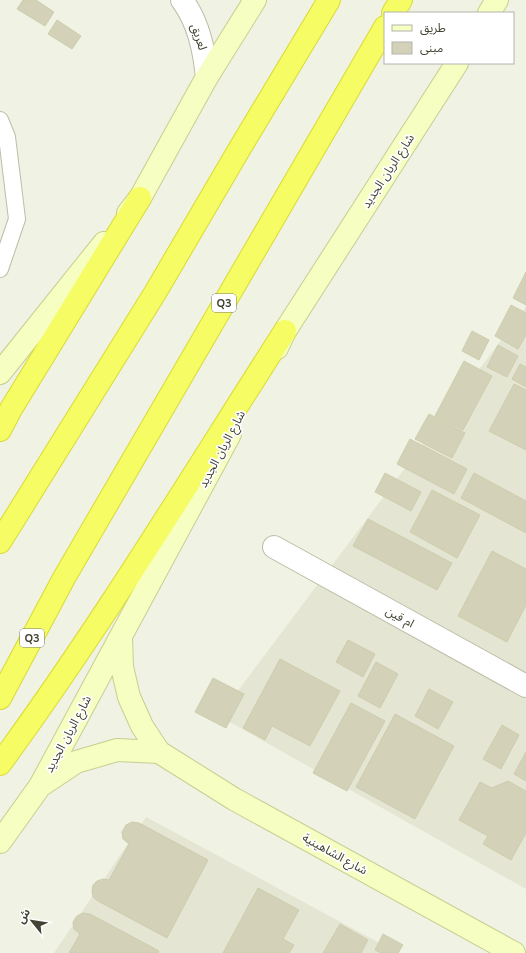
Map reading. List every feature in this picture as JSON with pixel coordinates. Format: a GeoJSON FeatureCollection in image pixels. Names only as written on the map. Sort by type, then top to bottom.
{"type":"FeatureCollection","features":[{"type":"Feature","properties":{"kind":"highway"},"geometry":{"type":"LineString","coordinates":[[0,542],[155,293],[240,148],[330,0]]}},
{"type":"Feature","properties":{"kind":"highway"},"geometry":{"type":"LineString","coordinates":[[394,12],[401,0]]}},
{"type":"Feature","properties":{"kind":"highway","name":"Q3"},"geometry":{"type":"LineString","coordinates":[[0,698],[64,578],[384,29]]}},
{"type":"Feature","properties":{"kind":"highway"},"geometry":{"type":"LineString","coordinates":[[0,430],[11,409],[140,198]]}},
{"type":"Feature","properties":{"kind":"highway"},"geometry":{"type":"LineString","coordinates":[[0,764],[100,621],[285,331]]}},
{"type":"Feature","properties":{"kind":"street","name":"لعريق"},"geometry":{"type":"LineString","coordinates":[[182,0],[198,30],[204,54],[207,77]]}},
{"type":"Feature","properties":{"kind":"street"},"geometry":{"type":"LineString","coordinates":[[0,373],[140,198],[207,77],[255,0]]}},
{"type":"Feature","properties":{"kind":"street"},"geometry":{"type":"LineString","coordinates":[[490,12],[497,0]]}},
{"type":"Feature","properties":{"kind":"street","name":"شارع الريان الجديد"},"geometry":{"type":"LineString","coordinates":[[0,842],[40,786],[285,331],[456,64]]}},
{"type":"Feature","properties":{"kind":"street","name":"ام قين"},"geometry":{"type":"LineString","coordinates":[[274,547],[524,680]]}},
{"type":"Feature","properties":{"kind":"street","name":"شارع الشاهينية"},"geometry":{"type":"LineString","coordinates":[[121,636],[122,667],[129,697],[142,726],[159,752],[234,799],[514,953]]}},
{"type":"Feature","properties":{"kind":"street","name":"شارع الشاهينية"},"geometry":{"type":"LineString","coordinates":[[40,786],[76,762],[117,750],[159,752]]}},
{"type":"Feature","properties":{"kind":"lane"},"geometry":{"type":"LineString","coordinates":[[0,120],[7,137],[17,219],[0,269]]}},
{"type":"Feature","properties":{"kind":"shaded area"},"geometry":{"type":"Polygon","coordinates":[[[526,307],[526,889],[219,716],[526,307]]]}},
{"type":"Feature","properties":{"kind":"shaded area"},"geometry":{"type":"Polygon","coordinates":[[[146,817],[398,953],[54,953],[146,817]]]}},
{"type":"Feature","properties":{"kind":"building"},"geometry":{"type":"Polygon","coordinates":[[[23,0],[36,0],[54,12],[45,26],[17,9],[23,0]]]}},
{"type":"Feature","properties":{"kind":"building"},"geometry":{"type":"Polygon","coordinates":[[[57,20],[81,36],[72,49],[48,34],[57,20]]]}},
{"type":"Feature","properties":{"kind":"building"},"geometry":{"type":"Polygon","coordinates":[[[526,272],[526,305],[513,298],[526,272]]]}},
{"type":"Feature","properties":{"kind":"building"},"geometry":{"type":"Polygon","coordinates":[[[511,305],[526,313],[526,335],[518,349],[495,336],[511,305]]]}},
{"type":"Feature","properties":{"kind":"building"},"geometry":{"type":"Polygon","coordinates":[[[472,331],[489,340],[479,360],[462,351],[472,331]]]}},
{"type":"Feature","properties":{"kind":"building"},"geometry":{"type":"Polygon","coordinates":[[[498,345],[518,356],[507,377],[487,367],[498,345]]]}},
{"type":"Feature","properties":{"kind":"building"},"geometry":{"type":"Polygon","coordinates":[[[464,361],[492,376],[463,430],[435,416],[464,361]]]}},
{"type":"Feature","properties":{"kind":"building"},"geometry":{"type":"Polygon","coordinates":[[[520,364],[526,367],[526,387],[512,379],[520,364]]]}},
{"type":"Feature","properties":{"kind":"building"},"geometry":{"type":"Polygon","coordinates":[[[514,384],[526,390],[526,450],[489,431],[514,384]]]}},
{"type":"Feature","properties":{"kind":"building"},"geometry":{"type":"Polygon","coordinates":[[[429,414],[465,433],[452,458],[415,439],[429,414]]]}},
{"type":"Feature","properties":{"kind":"building"},"geometry":{"type":"Polygon","coordinates":[[[410,439],[467,469],[454,494],[397,464],[410,439]]]}},
{"type":"Feature","properties":{"kind":"building"},"geometry":{"type":"Polygon","coordinates":[[[385,473],[421,492],[411,511],[375,492],[385,473]]]}},
{"type":"Feature","properties":{"kind":"building"},"geometry":{"type":"Polygon","coordinates":[[[474,473],[526,501],[526,533],[461,498],[474,473]]]}},
{"type":"Feature","properties":{"kind":"building"},"geometry":{"type":"Polygon","coordinates":[[[432,490],[480,515],[457,558],[410,532],[432,490]]]}},
{"type":"Feature","properties":{"kind":"building"},"geometry":{"type":"Polygon","coordinates":[[[368,519],[452,563],[437,590],[353,546],[368,519]]]}},
{"type":"Feature","properties":{"kind":"building"},"geometry":{"type":"Polygon","coordinates":[[[492,551],[526,569],[526,605],[507,642],[458,616],[492,551]]]}},
{"type":"Feature","properties":{"kind":"building"},"geometry":{"type":"Polygon","coordinates":[[[348,640],[375,654],[363,677],[336,662],[348,640]]]}},
{"type":"Feature","properties":{"kind":"building"},"geometry":{"type":"Polygon","coordinates":[[[280,659],[340,691],[310,746],[272,726],[265,740],[243,728],[280,659]]]}},
{"type":"Feature","properties":{"kind":"building"},"geometry":{"type":"Polygon","coordinates":[[[376,662],[398,674],[380,708],[358,696],[376,662]]]}},
{"type":"Feature","properties":{"kind":"building"},"geometry":{"type":"Polygon","coordinates":[[[213,678],[244,694],[226,728],[195,712],[213,678]]]}},
{"type":"Feature","properties":{"kind":"building"},"geometry":{"type":"Polygon","coordinates":[[[429,689],[453,702],[438,729],[415,716],[429,689]]]}},
{"type":"Feature","properties":{"kind":"building"},"geometry":{"type":"Polygon","coordinates":[[[351,703],[385,721],[347,791],[313,773],[351,703]]]}},
{"type":"Feature","properties":{"kind":"building"},"geometry":{"type":"Polygon","coordinates":[[[395,714],[454,746],[415,819],[356,787],[395,714]]]}},
{"type":"Feature","properties":{"kind":"building"},"geometry":{"type":"Polygon","coordinates":[[[502,725],[519,735],[501,769],[483,759],[502,725]]]}},
{"type":"Feature","properties":{"kind":"building"},"geometry":{"type":"Polygon","coordinates":[[[526,752],[526,781],[514,774],[526,752]]]}},
{"type":"Feature","properties":{"kind":"building"},"geometry":{"type":"Polygon","coordinates":[[[508,781],[526,791],[526,833],[511,860],[483,844],[488,836],[459,820],[480,782],[492,788],[508,781]]]}},
{"type":"Feature","properties":{"kind":"building"},"geometry":{"type":"Polygon","coordinates":[[[132,822],[139,823],[208,860],[167,938],[93,897],[93,885],[97,881],[103,879],[109,880],[129,844],[123,839],[122,832],[126,825],[132,822]]]}},
{"type":"Feature","properties":{"kind":"building"},"geometry":{"type":"Polygon","coordinates":[[[258,888],[299,910],[283,939],[294,945],[289,953],[223,953],[258,888]]]}},
{"type":"Feature","properties":{"kind":"building"},"geometry":{"type":"Polygon","coordinates":[[[83,913],[90,914],[159,951],[158,953],[69,953],[80,934],[74,929],[73,922],[77,916],[83,913]]]}},
{"type":"Feature","properties":{"kind":"building"},"geometry":{"type":"Polygon","coordinates":[[[340,924],[368,940],[361,953],[323,953],[340,924]]]}},
{"type":"Feature","properties":{"kind":"building"},"geometry":{"type":"Polygon","coordinates":[[[383,934],[403,945],[398,953],[381,953],[375,950],[383,934]]]}}]}
